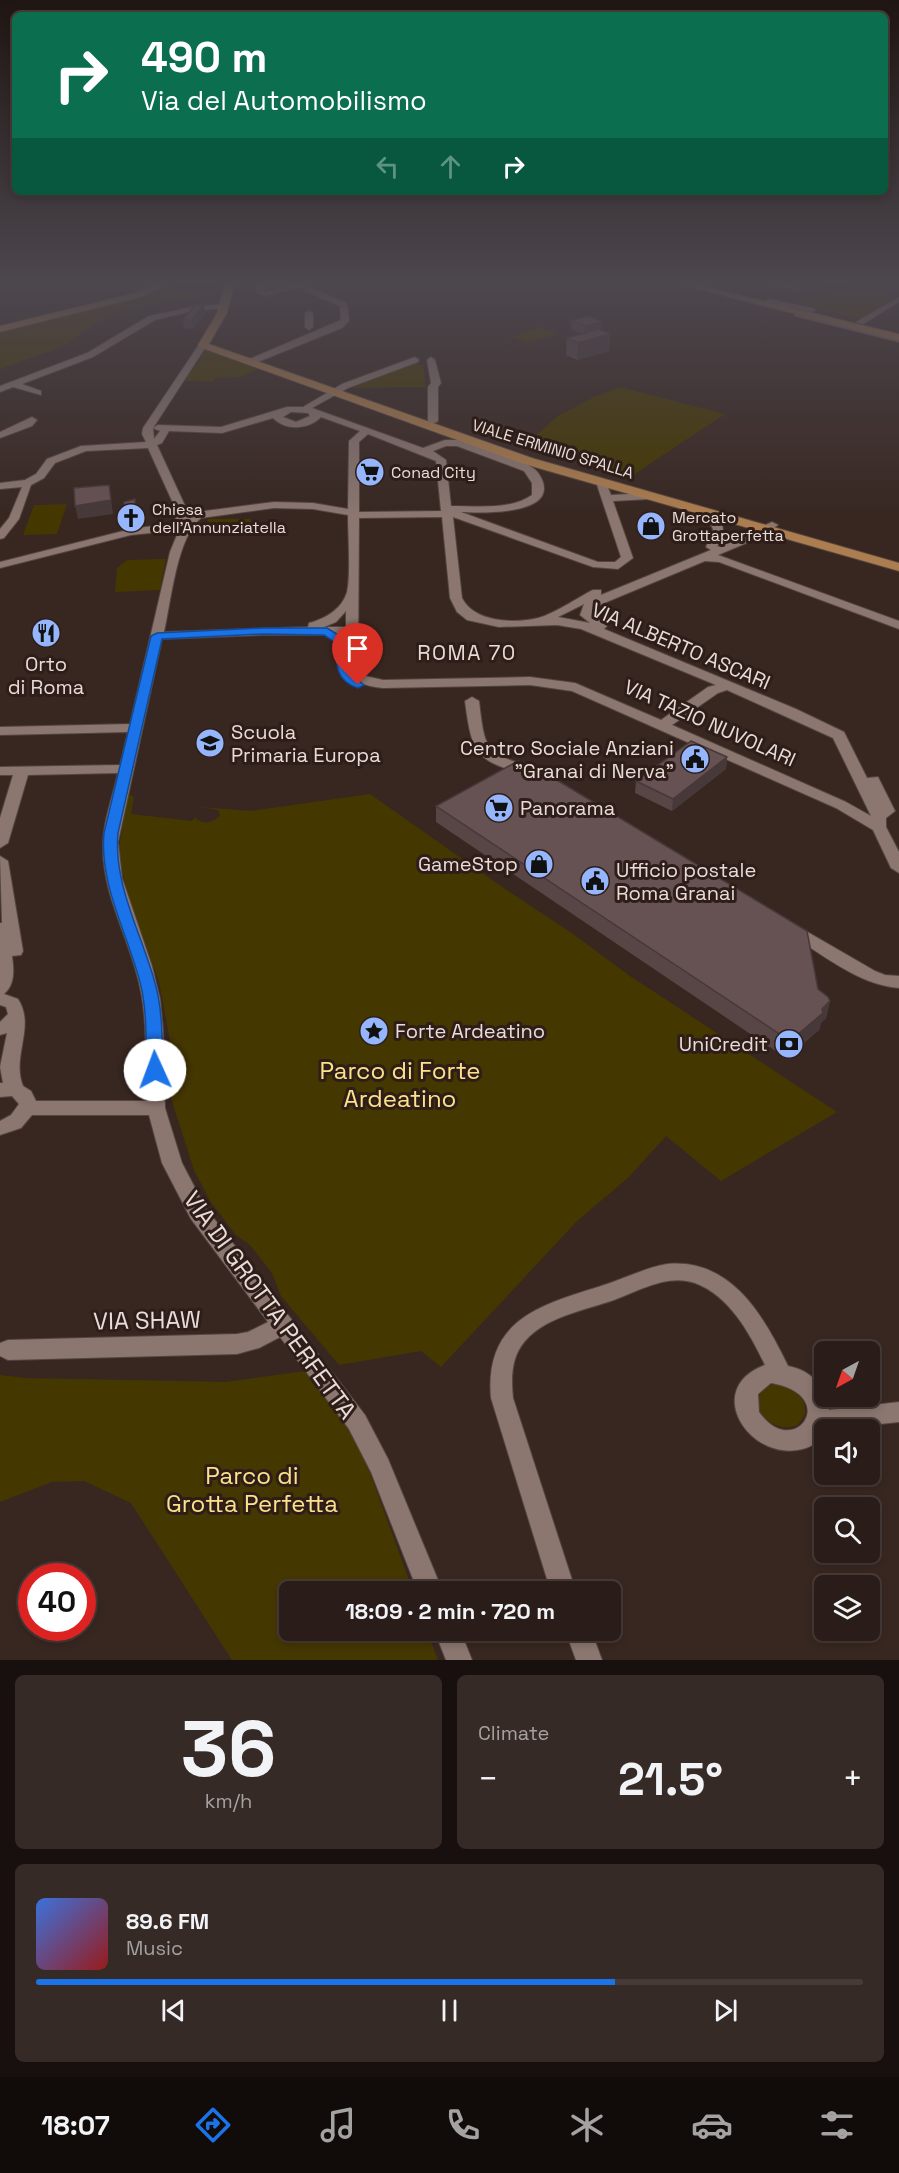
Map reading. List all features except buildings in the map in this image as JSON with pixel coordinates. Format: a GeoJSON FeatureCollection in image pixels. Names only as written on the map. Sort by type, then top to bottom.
{"type":"FeatureCollection","features":[{"type":"Feature","properties":{"kind":"main road","name":"VIALE ERMINIO SPALLA"},"geometry":{"type":"LineString","coordinates":[[253,360],[435,424],[544,459],[769,527],[899,561]]}},
{"type":"Feature","properties":{"kind":"main road","name":"VIALE ERMINIO SPALLA"},"geometry":{"type":"LineString","coordinates":[[435,424],[519,458],[697,510],[769,527]]}},
{"type":"Feature","properties":{"kind":"main road","name":"VIALE ERMINIO SPALLA"},"geometry":{"type":"LineString","coordinates":[[795,534],[899,567]]}},
{"type":"Feature","properties":{"kind":"street"},"geometry":{"type":"LineString","coordinates":[[0,389],[78,359]]}},
{"type":"Feature","properties":{"kind":"street"},"geometry":{"type":"LineString","coordinates":[[188,519],[147,436],[148,428],[193,359]]}},
{"type":"Feature","properties":{"kind":"street"},"geometry":{"type":"LineString","coordinates":[[281,415],[337,390],[415,360],[429,364],[435,424]]}},
{"type":"Feature","properties":{"kind":"street"},"geometry":{"type":"LineString","coordinates":[[13,384],[38,393]]}},
{"type":"Feature","properties":{"kind":"street"},"geometry":{"type":"LineString","coordinates":[[310,413],[309,405],[337,390]]}},
{"type":"Feature","properties":{"kind":"street"},"geometry":{"type":"LineString","coordinates":[[148,428],[222,430],[281,415],[310,413],[345,422],[436,456],[442,462],[451,513]]}},
{"type":"Feature","properties":{"kind":"street"},"geometry":{"type":"LineString","coordinates":[[281,415],[296,424],[310,413]]}},
{"type":"Feature","properties":{"kind":"street"},"geometry":{"type":"LineString","coordinates":[[0,435],[29,424],[32,420]]}},
{"type":"Feature","properties":{"kind":"street"},"geometry":{"type":"LineString","coordinates":[[0,486],[25,484],[40,476],[50,462],[80,449],[150,445],[159,440],[166,429]]}},
{"type":"Feature","properties":{"kind":"street","name":"VIA TAZIO NUVOLARI"},"geometry":{"type":"LineString","coordinates":[[367,430],[354,441],[352,631],[347,646],[352,671],[366,681],[383,684],[440,685],[517,681],[575,687],[854,812],[879,821]]}},
{"type":"Feature","properties":{"kind":"street"},"geometry":{"type":"LineString","coordinates":[[0,565],[188,519],[280,505],[309,506],[353,514],[451,513],[516,506],[529,502],[539,495],[536,479],[528,469],[458,442],[442,443],[424,451]]}},
{"type":"Feature","properties":{"kind":"street"},"geometry":{"type":"LineString","coordinates":[[451,513],[601,566],[622,564],[627,558],[601,482]]}},
{"type":"Feature","properties":{"kind":"street"},"geometry":{"type":"LineString","coordinates":[[0,536],[14,519],[27,487],[25,484]]}},
{"type":"Feature","properties":{"kind":"street"},"geometry":{"type":"LineString","coordinates":[[607,498],[650,496]]}},
{"type":"Feature","properties":{"kind":"street"},"geometry":{"type":"LineString","coordinates":[[697,510],[712,519],[719,529],[718,537],[708,552]]}},
{"type":"Feature","properties":{"kind":"street","name":"VIA ALBERTO ASCARI"},"geometry":{"type":"LineString","coordinates":[[451,513],[456,598],[460,609],[468,616],[485,621],[542,621],[579,624],[652,651],[844,730],[853,738],[855,754],[870,798]]}},
{"type":"Feature","properties":{"kind":"street","name":"VIA DI GROTTA PERFETTA"},"geometry":{"type":"LineString","coordinates":[[188,519],[176,552],[111,833],[110,857],[117,889],[141,959],[151,997],[156,1108],[166,1148],[191,1202],[228,1255],[338,1395],[363,1433],[380,1467],[427,1581]]}},
{"type":"Feature","properties":{"kind":"street"},"geometry":{"type":"LineString","coordinates":[[542,621],[574,603],[752,537],[769,527]]}},
{"type":"Feature","properties":{"kind":"street"},"geometry":{"type":"LineString","coordinates":[[708,552],[721,559],[899,625]]}},
{"type":"Feature","properties":{"kind":"street","name":"VIA ALBERTO ASCARI"},"geometry":{"type":"LineString","coordinates":[[606,593],[590,604],[586,614],[591,621],[727,686],[778,703]]}},
{"type":"Feature","properties":{"kind":"street"},"geometry":{"type":"LineString","coordinates":[[327,628],[351,595]]}},
{"type":"Feature","properties":{"kind":"street"},"geometry":{"type":"LineString","coordinates":[[327,628],[347,646]]}},
{"type":"Feature","properties":{"kind":"street"},"geometry":{"type":"LineString","coordinates":[[157,636],[327,628],[352,631]]}},
{"type":"Feature","properties":{"kind":"street"},"geometry":{"type":"LineString","coordinates":[[659,723],[704,686],[708,677]]}},
{"type":"Feature","properties":{"kind":"street","name":"VIA TAZIO NUVOLARI"},"geometry":{"type":"LineString","coordinates":[[440,685],[458,689],[472,700],[480,690],[517,681]]}},
{"type":"Feature","properties":{"kind":"street"},"geometry":{"type":"LineString","coordinates":[[659,723],[713,690],[727,686]]}},
{"type":"Feature","properties":{"kind":"street"},"geometry":{"type":"LineString","coordinates":[[472,700],[477,743],[482,752],[498,763],[542,777]]}},
{"type":"Feature","properties":{"kind":"street"},"geometry":{"type":"LineString","coordinates":[[0,731],[136,728]]}},
{"type":"Feature","properties":{"kind":"street","name":"VIA ALBERTO ASCARI"},"geometry":{"type":"LineString","coordinates":[[855,754],[888,811],[879,821]]}},
{"type":"Feature","properties":{"kind":"street"},"geometry":{"type":"LineString","coordinates":[[0,771],[127,769]]}},
{"type":"Feature","properties":{"kind":"street"},"geometry":{"type":"LineString","coordinates":[[0,843],[22,770]]}},
{"type":"Feature","properties":{"kind":"street"},"geometry":{"type":"LineString","coordinates":[[854,812],[865,808],[870,798]]}},
{"type":"Feature","properties":{"kind":"street"},"geometry":{"type":"LineString","coordinates":[[870,798],[899,868]]}},
{"type":"Feature","properties":{"kind":"street"},"geometry":{"type":"LineString","coordinates":[[0,861],[7,939],[6,974],[0,989]]}},
{"type":"Feature","properties":{"kind":"street"},"geometry":{"type":"LineString","coordinates":[[780,921],[869,975],[882,981],[899,982]]}},
{"type":"Feature","properties":{"kind":"street"},"geometry":{"type":"LineString","coordinates":[[0,999],[8,1000],[15,1006],[18,1023],[9,1065],[8,1090],[26,1098],[27,1108],[16,1122],[0,1128]]}},
{"type":"Feature","properties":{"kind":"street"},"geometry":{"type":"LineString","coordinates":[[0,1029],[9,1025],[16,1016]]}},
{"type":"Feature","properties":{"kind":"street"},"geometry":{"type":"LineString","coordinates":[[27,1108],[61,1110],[156,1108]]}},
{"type":"Feature","properties":{"kind":"street"},"geometry":{"type":"LineString","coordinates":[[560,1581],[502,1398],[503,1362],[507,1350],[518,1334],[537,1319],[643,1278],[673,1272],[689,1273],[722,1287],[740,1303],[764,1338],[780,1373]]}},
{"type":"Feature","properties":{"kind":"street","name":"VIA SHAW"},"geometry":{"type":"LineString","coordinates":[[8,1350],[237,1344],[251,1341],[283,1325]]}},
{"type":"Feature","properties":{"kind":"street"},"geometry":{"type":"LineString","coordinates":[[814,1429],[810,1435],[795,1441],[768,1436],[753,1423],[746,1407],[747,1391],[756,1379],[763,1375],[780,1373],[797,1378],[812,1390],[819,1406],[819,1419]]}},
{"type":"Feature","properties":{"kind":"street"},"geometry":{"type":"LineString","coordinates":[[843,1419],[899,1412]]}},
{"type":"Feature","properties":{"kind":"street"},"geometry":{"type":"LineString","coordinates":[[451,1641],[459,1660]]}},
{"type":"Feature","properties":{"kind":"street"},"geometry":{"type":"LineString","coordinates":[[582,1641],[589,1660]]}},
{"type":"Feature","properties":{"kind":"green space"},"geometry":{"type":"Polygon","coordinates":[[[0,359],[26,359],[0,369],[0,359]]]}},
{"type":"Feature","properties":{"kind":"green space"},"geometry":{"type":"Polygon","coordinates":[[[200,359],[236,359],[259,368],[242,377],[216,378],[212,382],[183,381],[200,359]]]}},
{"type":"Feature","properties":{"kind":"green space"},"geometry":{"type":"Polygon","coordinates":[[[413,362],[423,366],[426,387],[351,388],[413,362]]]}},
{"type":"Feature","properties":{"kind":"green space"},"geometry":{"type":"Polygon","coordinates":[[[620,387],[725,414],[630,477],[525,445],[558,416],[594,397],[620,387]]]}},
{"type":"Feature","properties":{"kind":"green space"},"geometry":{"type":"Polygon","coordinates":[[[67,504],[57,534],[23,535],[34,505],[67,504]]]}},
{"type":"Feature","properties":{"kind":"green space"},"geometry":{"type":"Polygon","coordinates":[[[208,519],[251,519],[248,534],[204,534],[208,519]]]}},
{"type":"Feature","properties":{"kind":"green space"},"geometry":{"type":"Polygon","coordinates":[[[166,559],[160,590],[115,592],[117,568],[127,560],[166,559]]]}},
{"type":"Feature","properties":{"kind":"green space","name":"Parco di Forte Ardeatino"},"geometry":{"type":"Polygon","coordinates":[[[128,794],[134,797],[131,814],[192,821],[195,817],[204,822],[220,816],[218,810],[201,807],[251,811],[370,794],[630,976],[837,1112],[721,1181],[666,1136],[629,1177],[577,1221],[441,1367],[421,1351],[339,1365],[281,1296],[272,1273],[250,1245],[236,1235],[210,1201],[194,1170],[171,1098],[176,1073],[159,982],[127,892],[121,866],[119,848],[128,794]]]}},
{"type":"Feature","properties":{"kind":"green space","name":"Parco di Grotta Perfetta"},"geometry":{"type":"Polygon","coordinates":[[[305,1371],[358,1440],[409,1581],[279,1581],[279,1641],[431,1641],[438,1660],[232,1660],[131,1503],[84,1481],[52,1482],[0,1502],[0,1375],[26,1378],[226,1382],[305,1371]]]}},
{"type":"Feature","properties":{"kind":"green space"},"geometry":{"type":"Polygon","coordinates":[[[772,1385],[785,1386],[800,1396],[805,1407],[805,1414],[798,1425],[777,1426],[761,1414],[758,1398],[762,1391],[772,1385]]]}},
{"type":"Feature","properties":{"kind":"place","name":"Conad City"},"geometry":{"type":"Point","coordinates":[370,472]}},
{"type":"Feature","properties":{"kind":"place","name":"Chiesa dell'Annunziatella"},"geometry":{"type":"Point","coordinates":[131,518]}},
{"type":"Feature","properties":{"kind":"place","name":"Mercato Grottaperfetta"},"geometry":{"type":"Point","coordinates":[651,526]}},
{"type":"Feature","properties":{"kind":"place","name":"Orto di Roma"},"geometry":{"type":"Point","coordinates":[46,633]}},
{"type":"Feature","properties":{"kind":"place","name":"Scuola Primaria Europa"},"geometry":{"type":"Point","coordinates":[210,743]}},
{"type":"Feature","properties":{"kind":"place","name":"Centro Sociale Anziani \"Granai di Nerva\""},"geometry":{"type":"Point","coordinates":[695,759]}},
{"type":"Feature","properties":{"kind":"place","name":"Panorama"},"geometry":{"type":"Point","coordinates":[499,808]}},
{"type":"Feature","properties":{"kind":"place","name":"GameStop"},"geometry":{"type":"Point","coordinates":[539,864]}},
{"type":"Feature","properties":{"kind":"place","name":"Ufficio postale Roma Granai"},"geometry":{"type":"Point","coordinates":[595,881]}},
{"type":"Feature","properties":{"kind":"place","name":"Forte Ardeatino"},"geometry":{"type":"Point","coordinates":[374,1031]}},
{"type":"Feature","properties":{"kind":"place","name":"UniCredit"},"geometry":{"type":"Point","coordinates":[789,1044]}},
{"type":"Feature","properties":{"kind":"district","name":"ROMA 70"},"geometry":{"type":"Point","coordinates":[467,652]}},
{"type":"Feature","properties":{"kind":"route"},"geometry":{"type":"LineString","coordinates":[[155,1070],[153,1010],[141,959],[111,866],[110,842],[157,636],[263,631],[327,632],[335,634],[342,641],[342,671],[358,685]]}}]}
